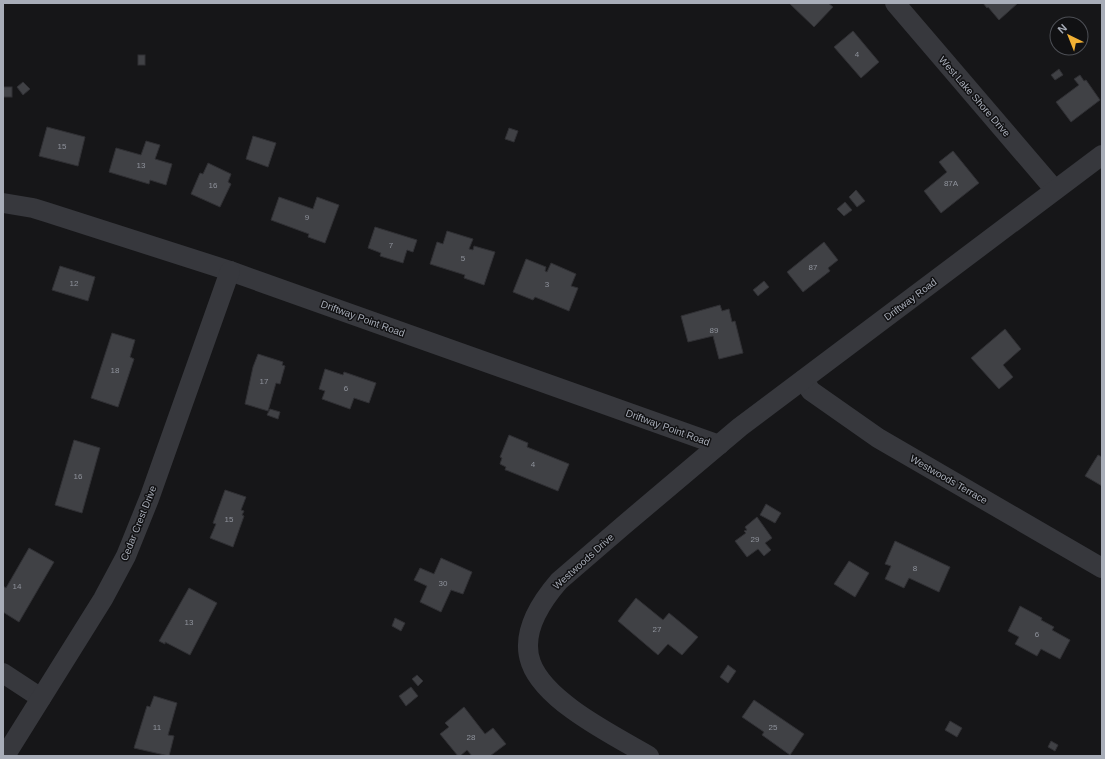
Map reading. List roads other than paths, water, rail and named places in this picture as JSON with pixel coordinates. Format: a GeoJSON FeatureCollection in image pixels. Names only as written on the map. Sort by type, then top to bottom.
{"type":"FeatureCollection","features":[{"type":"Feature","properties":{"kind":"street","name":"West Lake Shore Drive"},"geometry":{"type":"LineString","coordinates":[[895,3],[1055,190]]}},
{"type":"Feature","properties":{"kind":"street","name":"Driftway Road"},"geometry":{"type":"LineString","coordinates":[[719,445],[1102,155]]}},
{"type":"Feature","properties":{"kind":"street","name":"Driftway Point Road"},"geometry":{"type":"LineString","coordinates":[[3,203],[33,208],[230,271],[719,445]]}},
{"type":"Feature","properties":{"kind":"street","name":"Cedar Crest Drive"},"geometry":{"type":"LineString","coordinates":[[5,756],[103,600],[131,544],[149,499],[230,271]]}},
{"type":"Feature","properties":{"kind":"street","name":"Westwoods Terrace"},"geometry":{"type":"LineString","coordinates":[[803,380],[815,394],[878,438],[1102,568]]}},
{"type":"Feature","properties":{"kind":"street","name":"Westwoods Drive"},"geometry":{"type":"LineString","coordinates":[[649,756],[580,714],[545,686],[531,663],[528,641],[530,628],[537,610],[543,600],[559,581],[719,445]]}},
{"type":"Feature","properties":{"kind":"street"},"geometry":{"type":"LineString","coordinates":[[3,673],[41,698]]}}]}
